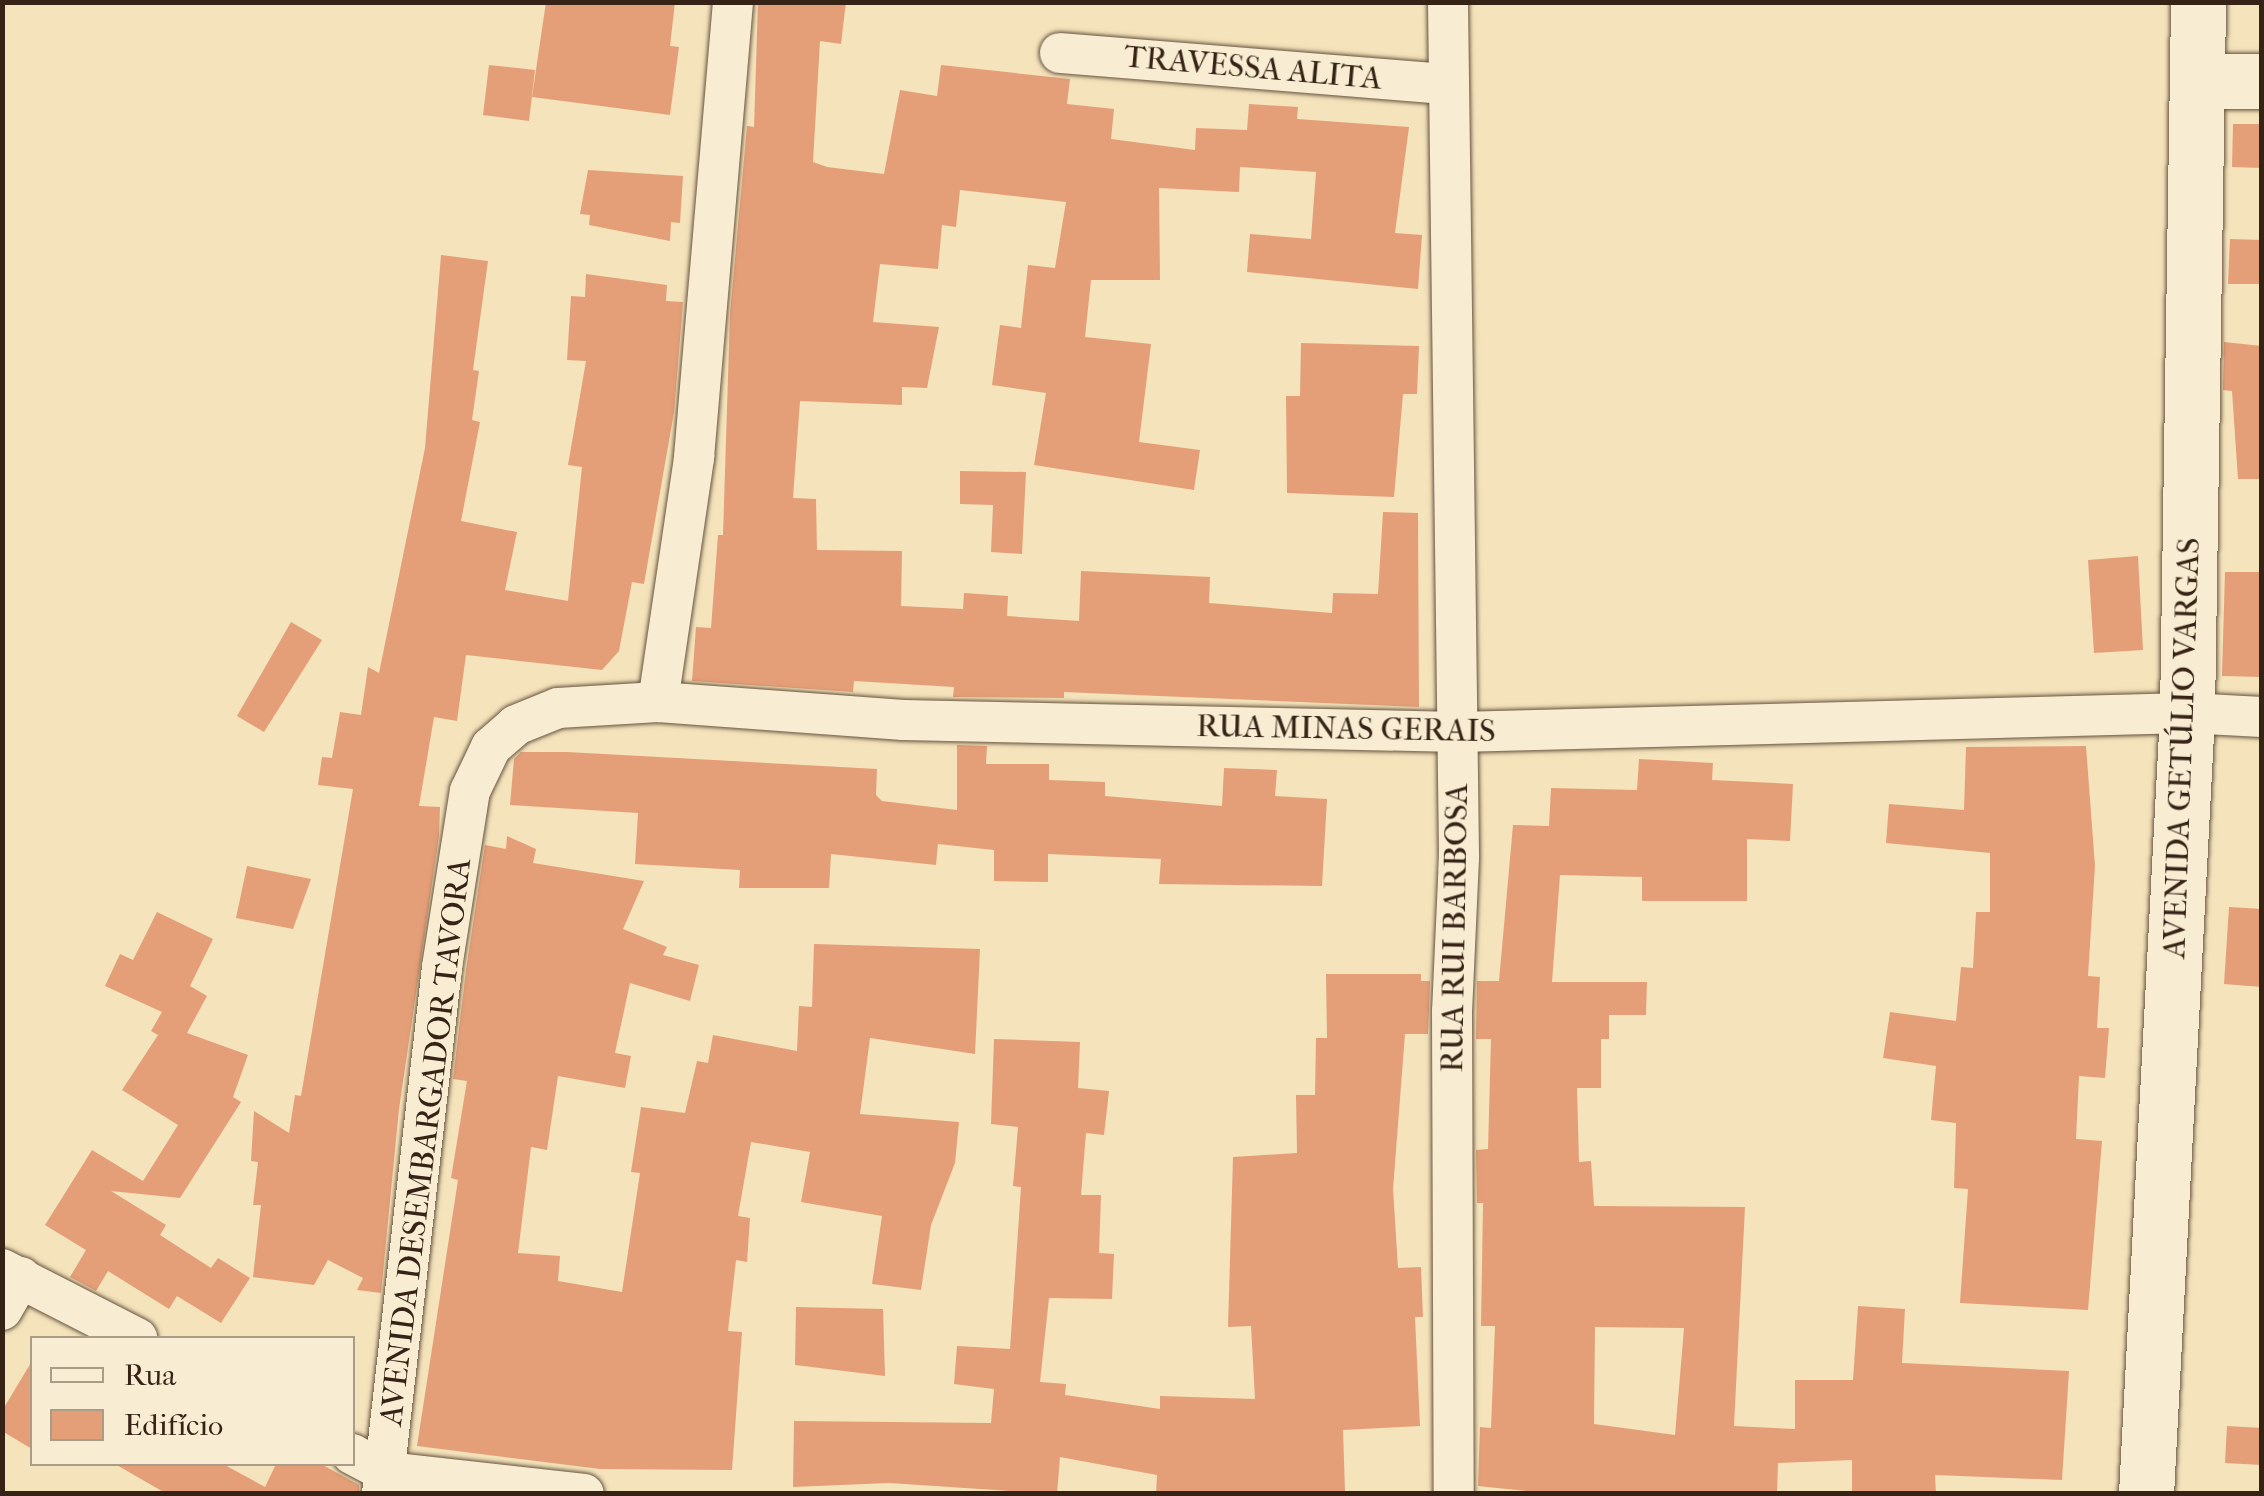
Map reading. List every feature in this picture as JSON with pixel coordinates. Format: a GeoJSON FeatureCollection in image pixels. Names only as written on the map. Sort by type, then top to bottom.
{"type":"FeatureCollection","features":[{"type":"Feature","properties":{"kind":"street"},"geometry":{"type":"LineString","coordinates":[[658,702],[694,458],[733,2]]}},
{"type":"Feature","properties":{"kind":"street","name":"RUA RUI BARBOSA"},"geometry":{"type":"LineString","coordinates":[[1448,2],[1458,732],[1454,1494]]}},
{"type":"Feature","properties":{"kind":"street","name":"AVENIDA GETÚLIO VARGAS"},"geometry":{"type":"LineString","coordinates":[[2146,1494],[2187,713],[2200,81],[2198,2]]}},
{"type":"Feature","properties":{"kind":"street","name":"TRAVESSA ALITA"},"geometry":{"type":"LineString","coordinates":[[1060,52],[1447,84]]}},
{"type":"Feature","properties":{"kind":"street"},"geometry":{"type":"LineString","coordinates":[[2200,81],[2262,81]]}},
{"type":"Feature","properties":{"kind":"street","name":"RUA MINAS GERAIS"},"geometry":{"type":"LineString","coordinates":[[470,792],[492,747],[516,725],[558,708],[658,702],[903,720],[1458,732],[2187,713],[2262,717]]}},
{"type":"Feature","properties":{"kind":"street","name":"AVENIDA DESEMBARGADOR TAVORA"},"geometry":{"type":"LineString","coordinates":[[374,1473],[442,967],[470,792]]}},
{"type":"Feature","properties":{"kind":"street"},"geometry":{"type":"LineString","coordinates":[[9,1285],[132,1336]]}},
{"type":"Feature","properties":{"kind":"street"},"geometry":{"type":"LineString","coordinates":[[374,1473],[584,1494]]}},
{"type":"Feature","properties":{"kind":"building"},"geometry":{"type":"Polygon","coordinates":[[[546,2],[675,2],[670,46],[679,47],[670,115],[532,97],[546,2]]]}},
{"type":"Feature","properties":{"kind":"building"},"geometry":{"type":"Polygon","coordinates":[[[758,2],[846,2],[841,44],[820,41],[813,162],[827,167],[884,174],[900,90],[937,96],[941,65],[1070,79],[1067,104],[1114,109],[1111,139],[1195,150],[1196,128],[1247,130],[1249,104],[1298,107],[1297,119],[1409,127],[1395,233],[1422,235],[1418,289],[1247,272],[1250,234],[1311,239],[1316,172],[1240,167],[1239,192],[1159,188],[1160,280],[1091,280],[1085,337],[1151,344],[1139,442],[1200,450],[1194,490],[1034,465],[1046,393],[992,385],[1000,325],[1021,328],[1028,265],[1055,268],[1066,202],[960,190],[956,227],[942,225],[938,269],[880,264],[873,322],[939,327],[927,388],[902,387],[902,405],[800,401],[793,498],[816,499],[817,550],[902,551],[901,606],[963,609],[964,593],[1008,596],[1007,616],[1079,621],[1081,571],[1210,577],[1209,603],[1332,613],[1333,593],[1378,594],[1383,512],[1418,513],[1419,707],[1064,692],[1064,698],[953,697],[954,687],[854,681],[853,692],[692,681],[696,627],[711,628],[718,535],[723,535],[730,314],[747,126],[754,127],[758,2]]]}},
{"type":"Feature","properties":{"kind":"building"},"geometry":{"type":"Polygon","coordinates":[[[489,65],[535,70],[529,121],[483,115],[489,65]]]}},
{"type":"Feature","properties":{"kind":"building"},"geometry":{"type":"Polygon","coordinates":[[[2233,124],[2262,124],[2262,168],[2232,167],[2233,124]]]}},
{"type":"Feature","properties":{"kind":"building"},"geometry":{"type":"Polygon","coordinates":[[[588,170],[683,176],[680,223],[671,222],[670,241],[589,225],[590,215],[580,214],[588,170]]]}},
{"type":"Feature","properties":{"kind":"building"},"geometry":{"type":"Polygon","coordinates":[[[2230,239],[2262,240],[2262,284],[2228,284],[2230,239]]]}},
{"type":"Feature","properties":{"kind":"building"},"geometry":{"type":"Polygon","coordinates":[[[441,255],[488,261],[473,370],[479,371],[472,420],[480,422],[461,521],[517,532],[505,590],[568,601],[582,467],[568,465],[586,361],[567,360],[571,296],[585,297],[586,274],[667,285],[666,301],[683,302],[674,412],[644,584],[632,582],[619,651],[602,670],[466,655],[457,721],[434,717],[419,806],[440,807],[439,836],[399,1109],[381,1293],[357,1290],[363,1278],[328,1260],[314,1285],[253,1277],[261,1205],[253,1205],[258,1162],[251,1161],[254,1111],[289,1133],[295,1095],[301,1096],[353,789],[318,785],[322,757],[332,758],[340,712],[361,715],[368,667],[379,673],[425,448],[441,255]]]}},
{"type":"Feature","properties":{"kind":"building"},"geometry":{"type":"Polygon","coordinates":[[[2224,342],[2262,346],[2262,479],[2238,479],[2232,391],[2223,390],[2224,342]]]}},
{"type":"Feature","properties":{"kind":"building"},"geometry":{"type":"Polygon","coordinates":[[[1301,343],[1419,346],[1417,394],[1403,394],[1394,497],[1287,493],[1286,396],[1300,396],[1301,343]]]}},
{"type":"Feature","properties":{"kind":"building"},"geometry":{"type":"Polygon","coordinates":[[[960,471],[1026,472],[1022,554],[991,552],[993,505],[960,504],[960,471]]]}},
{"type":"Feature","properties":{"kind":"building"},"geometry":{"type":"Polygon","coordinates":[[[2138,556],[2143,650],[2094,653],[2088,560],[2138,556]]]}},
{"type":"Feature","properties":{"kind":"building"},"geometry":{"type":"Polygon","coordinates":[[[2225,572],[2262,572],[2262,677],[2222,676],[2225,572]]]}},
{"type":"Feature","properties":{"kind":"building"},"geometry":{"type":"Polygon","coordinates":[[[291,622],[322,640],[264,732],[237,716],[291,622]]]}},
{"type":"Feature","properties":{"kind":"building"},"geometry":{"type":"Polygon","coordinates":[[[957,745],[987,746],[986,764],[1049,764],[1049,780],[1105,782],[1105,796],[1222,806],[1224,768],[1277,770],[1275,796],[1327,799],[1322,886],[1159,884],[1161,859],[1048,854],[1048,882],[994,881],[994,850],[938,844],[936,865],[831,854],[829,888],[739,888],[740,870],[635,864],[638,813],[510,805],[514,759],[521,752],[567,752],[877,769],[876,795],[882,801],[957,810],[957,745]]]}},
{"type":"Feature","properties":{"kind":"building"},"geometry":{"type":"Polygon","coordinates":[[[2086,746],[2095,866],[2088,976],[2100,977],[2097,1028],[2109,1028],[2105,1078],[2079,1076],[2076,1139],[2102,1141],[2088,1310],[1960,1303],[1968,1189],[1954,1188],[1956,1123],[1931,1120],[1936,1066],[1883,1058],[1890,1012],[1956,1021],[1961,967],[1973,968],[1976,912],[1990,912],[1990,853],[1886,843],[1889,804],[1964,810],[1966,747],[2086,746]]]}},
{"type":"Feature","properties":{"kind":"building"},"geometry":{"type":"Polygon","coordinates":[[[1639,759],[1713,763],[1712,780],[1793,784],[1790,841],[1747,839],[1747,901],[1642,901],[1642,877],[1560,875],[1552,982],[1647,982],[1646,1015],[1609,1015],[1609,1039],[1601,1039],[1601,1088],[1577,1088],[1579,1162],[1591,1161],[1594,1206],[1745,1207],[1734,1426],[1795,1429],[1795,1380],[1853,1380],[1858,1306],[1905,1309],[1902,1363],[2069,1371],[2062,1480],[1935,1475],[1936,1494],[1852,1494],[1852,1460],[1778,1463],[1777,1494],[1556,1494],[1478,1486],[1480,1427],[1491,1428],[1495,1326],[1481,1326],[1483,1203],[1477,1203],[1476,1150],[1488,1149],[1491,1039],[1476,1039],[1477,981],[1499,981],[1513,825],[1549,826],[1551,788],[1637,790],[1639,759]],[[1595,1327],[1594,1424],[1675,1435],[1684,1328],[1595,1327]]]}},
{"type":"Feature","properties":{"kind":"building"},"geometry":{"type":"Polygon","coordinates":[[[507,836],[536,849],[533,863],[644,881],[623,929],[667,947],[663,955],[699,965],[690,1001],[630,983],[615,1053],[631,1056],[625,1088],[558,1076],[547,1150],[531,1147],[518,1253],[560,1256],[558,1281],[622,1292],[640,1173],[631,1172],[641,1107],[685,1113],[697,1061],[708,1063],[713,1035],[797,1051],[799,1006],[812,1007],[814,944],[980,949],[975,1054],[870,1038],[860,1114],[959,1122],[955,1163],[931,1225],[921,1290],[872,1284],[882,1216],[801,1202],[810,1152],[751,1142],[738,1216],[750,1218],[747,1262],[736,1260],[728,1331],[742,1332],[732,1470],[600,1469],[417,1446],[458,1180],[451,1178],[467,1081],[453,1079],[466,970],[485,845],[506,849],[507,836]]]}},
{"type":"Feature","properties":{"kind":"building"},"geometry":{"type":"Polygon","coordinates":[[[247,866],[311,879],[293,929],[236,918],[247,866]]]}},
{"type":"Feature","properties":{"kind":"building"},"geometry":{"type":"Polygon","coordinates":[[[2229,907],[2262,909],[2262,987],[2224,984],[2229,907]]]}},
{"type":"Feature","properties":{"kind":"building"},"geometry":{"type":"Polygon","coordinates":[[[157,912],[213,939],[190,986],[207,996],[187,1033],[248,1055],[233,1097],[241,1102],[180,1198],[111,1191],[166,1225],[160,1235],[211,1268],[218,1258],[250,1278],[221,1323],[177,1296],[169,1309],[108,1271],[96,1291],[70,1277],[86,1250],[45,1225],[92,1150],[143,1181],[178,1125],[122,1090],[158,1035],[151,1031],[162,1012],[105,986],[120,954],[133,960],[157,912]]]}},
{"type":"Feature","properties":{"kind":"building"},"geometry":{"type":"Polygon","coordinates":[[[1326,974],[1421,974],[1421,981],[1430,981],[1428,1034],[1405,1034],[1393,1189],[1398,1268],[1421,1267],[1423,1317],[1415,1317],[1420,1426],[1343,1430],[1345,1491],[1156,1494],[1157,1475],[1060,1457],[1057,1494],[889,1483],[793,1487],[794,1421],[991,1423],[994,1389],[954,1384],[957,1346],[1010,1349],[1021,1187],[1013,1186],[1018,1127],[991,1124],[994,1039],[1080,1042],[1078,1088],[1109,1091],[1104,1135],[1086,1133],[1081,1195],[1101,1195],[1099,1253],[1114,1254],[1112,1299],[1049,1298],[1040,1382],[1066,1384],[1065,1395],[1160,1409],[1160,1396],[1255,1399],[1251,1326],[1228,1327],[1233,1157],[1297,1153],[1296,1095],[1315,1095],[1316,1038],[1327,1038],[1326,974]]]}},
{"type":"Feature","properties":{"kind":"building"},"geometry":{"type":"Polygon","coordinates":[[[796,1307],[883,1309],[885,1376],[795,1365],[796,1307]]]}},
{"type":"Feature","properties":{"kind":"building"},"geometry":{"type":"Polygon","coordinates":[[[30,1364],[30,1448],[2,1431],[2,1411],[30,1364]]]}},
{"type":"Feature","properties":{"kind":"building"},"geometry":{"type":"Polygon","coordinates":[[[2227,1426],[2262,1428],[2262,1465],[2225,1463],[2227,1426]]]}},
{"type":"Feature","properties":{"kind":"building"},"geometry":{"type":"Polygon","coordinates":[[[118,1466],[227,1466],[265,1487],[275,1466],[325,1466],[359,1485],[359,1494],[167,1494],[118,1466]]]}}]}
